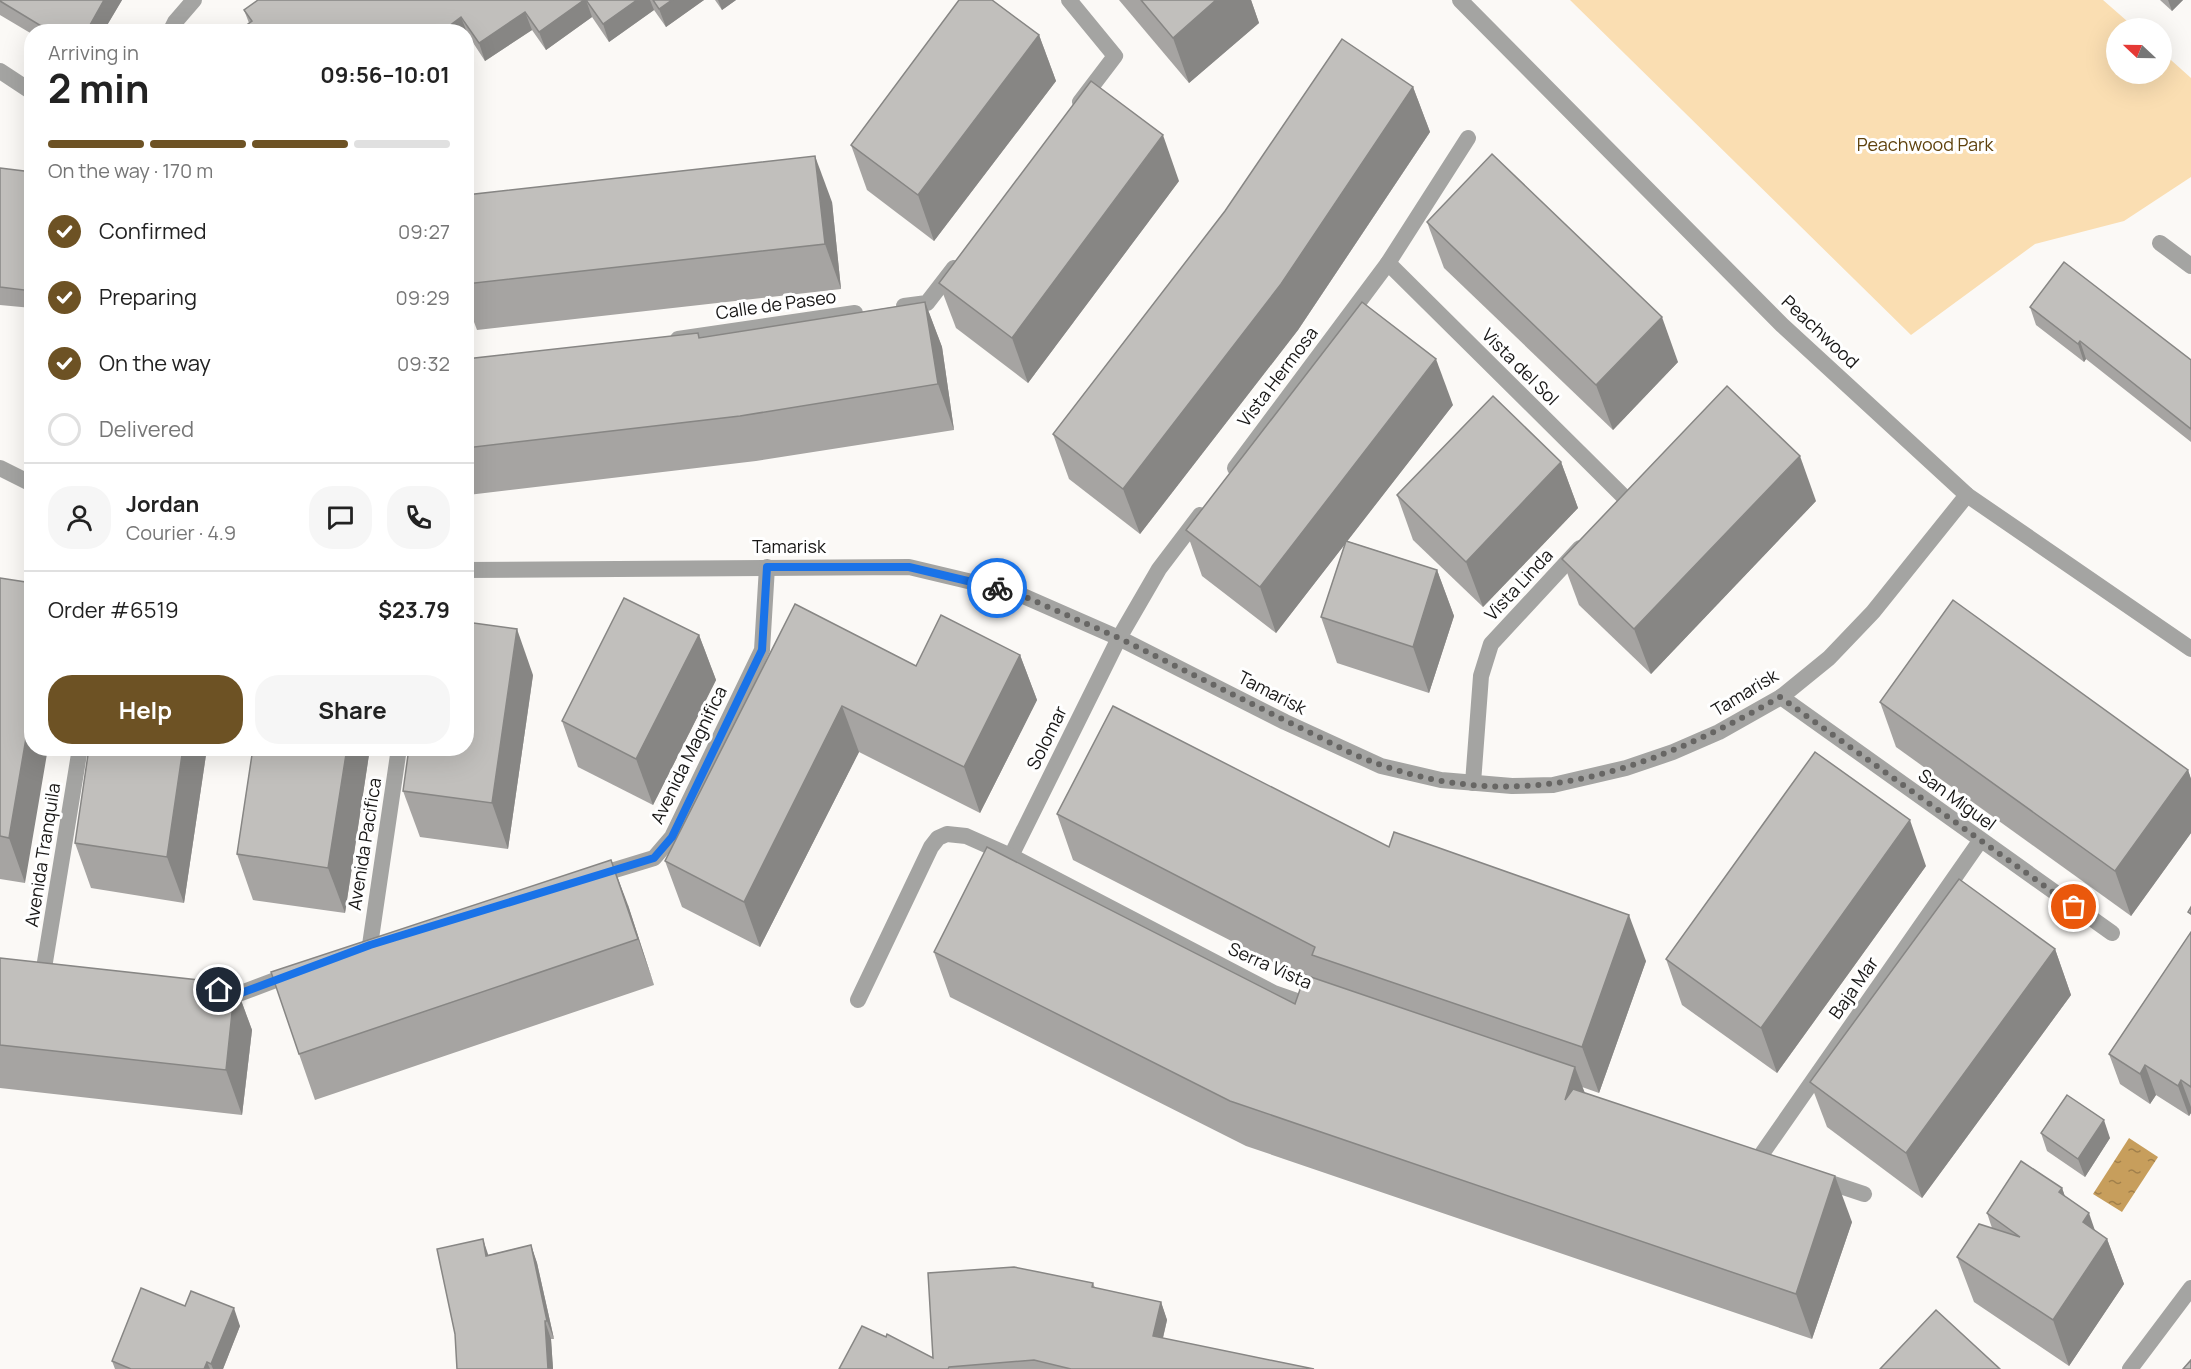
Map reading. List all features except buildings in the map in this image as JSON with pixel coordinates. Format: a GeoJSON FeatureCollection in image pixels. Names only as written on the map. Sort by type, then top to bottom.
{"type":"FeatureCollection","features":[{"type":"Feature","properties":{"kind":"street"},"geometry":{"type":"LineString","coordinates":[[174,24],[194,0]]}},
{"type":"Feature","properties":{"kind":"street"},"geometry":{"type":"LineString","coordinates":[[1069,0],[1115,56],[1072,113]]}},
{"type":"Feature","properties":{"kind":"street","name":"Peachwood"},"geometry":{"type":"LineString","coordinates":[[1460,0],[1782,325],[1967,495],[2191,649]]}},
{"type":"Feature","properties":{"kind":"street"},"geometry":{"type":"LineString","coordinates":[[0,71],[24,87]]}},
{"type":"Feature","properties":{"kind":"street","name":"Vista Hermosa"},"geometry":{"type":"LineString","coordinates":[[1223,483],[1388,263],[1468,138]]}},
{"type":"Feature","properties":{"kind":"street"},"geometry":{"type":"LineString","coordinates":[[2160,243],[2191,266]]}},
{"type":"Feature","properties":{"kind":"street"},"geometry":{"type":"LineString","coordinates":[[892,308],[927,303],[963,255]]}},
{"type":"Feature","properties":{"kind":"street","name":"Vista del Sol"},"geometry":{"type":"LineString","coordinates":[[1388,263],[1625,498]]}},
{"type":"Feature","properties":{"kind":"street","name":"Calle de Paseo"},"geometry":{"type":"LineString","coordinates":[[667,340],[868,311]]}},
{"type":"Feature","properties":{"kind":"street"},"geometry":{"type":"LineString","coordinates":[[0,468],[24,480]]}},
{"type":"Feature","properties":{"kind":"street","name":"Tamarisk"},"geometry":{"type":"LineString","coordinates":[[474,570],[909,567],[1014,592],[1119,638],[1286,722],[1381,766],[1441,780],[1553,785],[1626,768],[1719,732],[1780,697],[1830,658],[1873,612],[1967,495]]}},
{"type":"Feature","properties":{"kind":"street"},"geometry":{"type":"LineString","coordinates":[[1119,638],[1159,569],[1209,502]]}},
{"type":"Feature","properties":{"kind":"street","name":"Vista Linda"},"geometry":{"type":"LineString","coordinates":[[1473,783],[1480,676],[1491,644],[1594,532]]}},
{"type":"Feature","properties":{"kind":"street","name":"Avenida Magnifica"},"geometry":{"type":"LineString","coordinates":[[574,882],[654,858],[672,837],[762,650],[767,567]]}},
{"type":"Feature","properties":{"kind":"street","name":"Solomar"},"geometry":{"type":"LineString","coordinates":[[1011,856],[1119,638]]}},
{"type":"Feature","properties":{"kind":"street","name":"San Miguel"},"geometry":{"type":"LineString","coordinates":[[1780,697],[2112,933]]}},
{"type":"Feature","properties":{"kind":"street","name":"Avenida Tranquila"},"geometry":{"type":"LineString","coordinates":[[22,965],[50,969],[79,756]]}},
{"type":"Feature","properties":{"kind":"street","name":"Avenida Pacifica"},"geometry":{"type":"LineString","coordinates":[[392,938],[364,947],[398,756]]}},
{"type":"Feature","properties":{"kind":"street","name":"Serra Vista"},"geometry":{"type":"LineString","coordinates":[[858,1000],[931,847],[938,838],[947,834],[966,836],[1011,856],[1274,993],[1331,1012]]}},
{"type":"Feature","properties":{"kind":"street","name":"Baja Mar"},"geometry":{"type":"LineString","coordinates":[[1780,1165],[1753,1156],[1980,841]]}},
{"type":"Feature","properties":{"kind":"street"},"geometry":{"type":"LineString","coordinates":[[195,987],[241,993],[305,969]]}},
{"type":"Feature","properties":{"kind":"street"},"geometry":{"type":"LineString","coordinates":[[1801,1172],[1864,1194]]}},
{"type":"Feature","properties":{"kind":"street"},"geometry":{"type":"LineString","coordinates":[[2130,1369],[2190,1290]]}},
{"type":"Feature","properties":{"kind":"green space","name":"Peachwood Park"},"geometry":{"type":"Polygon","coordinates":[[[1570,0],[2103,0],[2124,18],[2106,18],[2106,84],[2172,84],[2172,61],[2191,78],[2191,177],[2124,221],[2035,244],[1911,335],[1570,0]]]}},
{"type":"Feature","properties":{"kind":"water"},"geometry":{"type":"Polygon","coordinates":[[[2129,1138],[2158,1157],[2122,1212],[2093,1194],[2129,1138]]]}},
{"type":"Feature","properties":{"kind":"way so far"},"geometry":{"type":"LineString","coordinates":[[997,588],[1014,592],[1119,638],[1353,754],[1381,766],[1441,780],[1532,786],[1553,785],[1591,778],[1673,752],[1719,732],[1780,697],[2074,907]]}},
{"type":"Feature","properties":{"kind":"route"},"geometry":{"type":"LineString","coordinates":[[219,990],[241,993],[370,945],[654,858],[672,837],[762,650],[767,567],[909,567],[997,588]]}}]}
